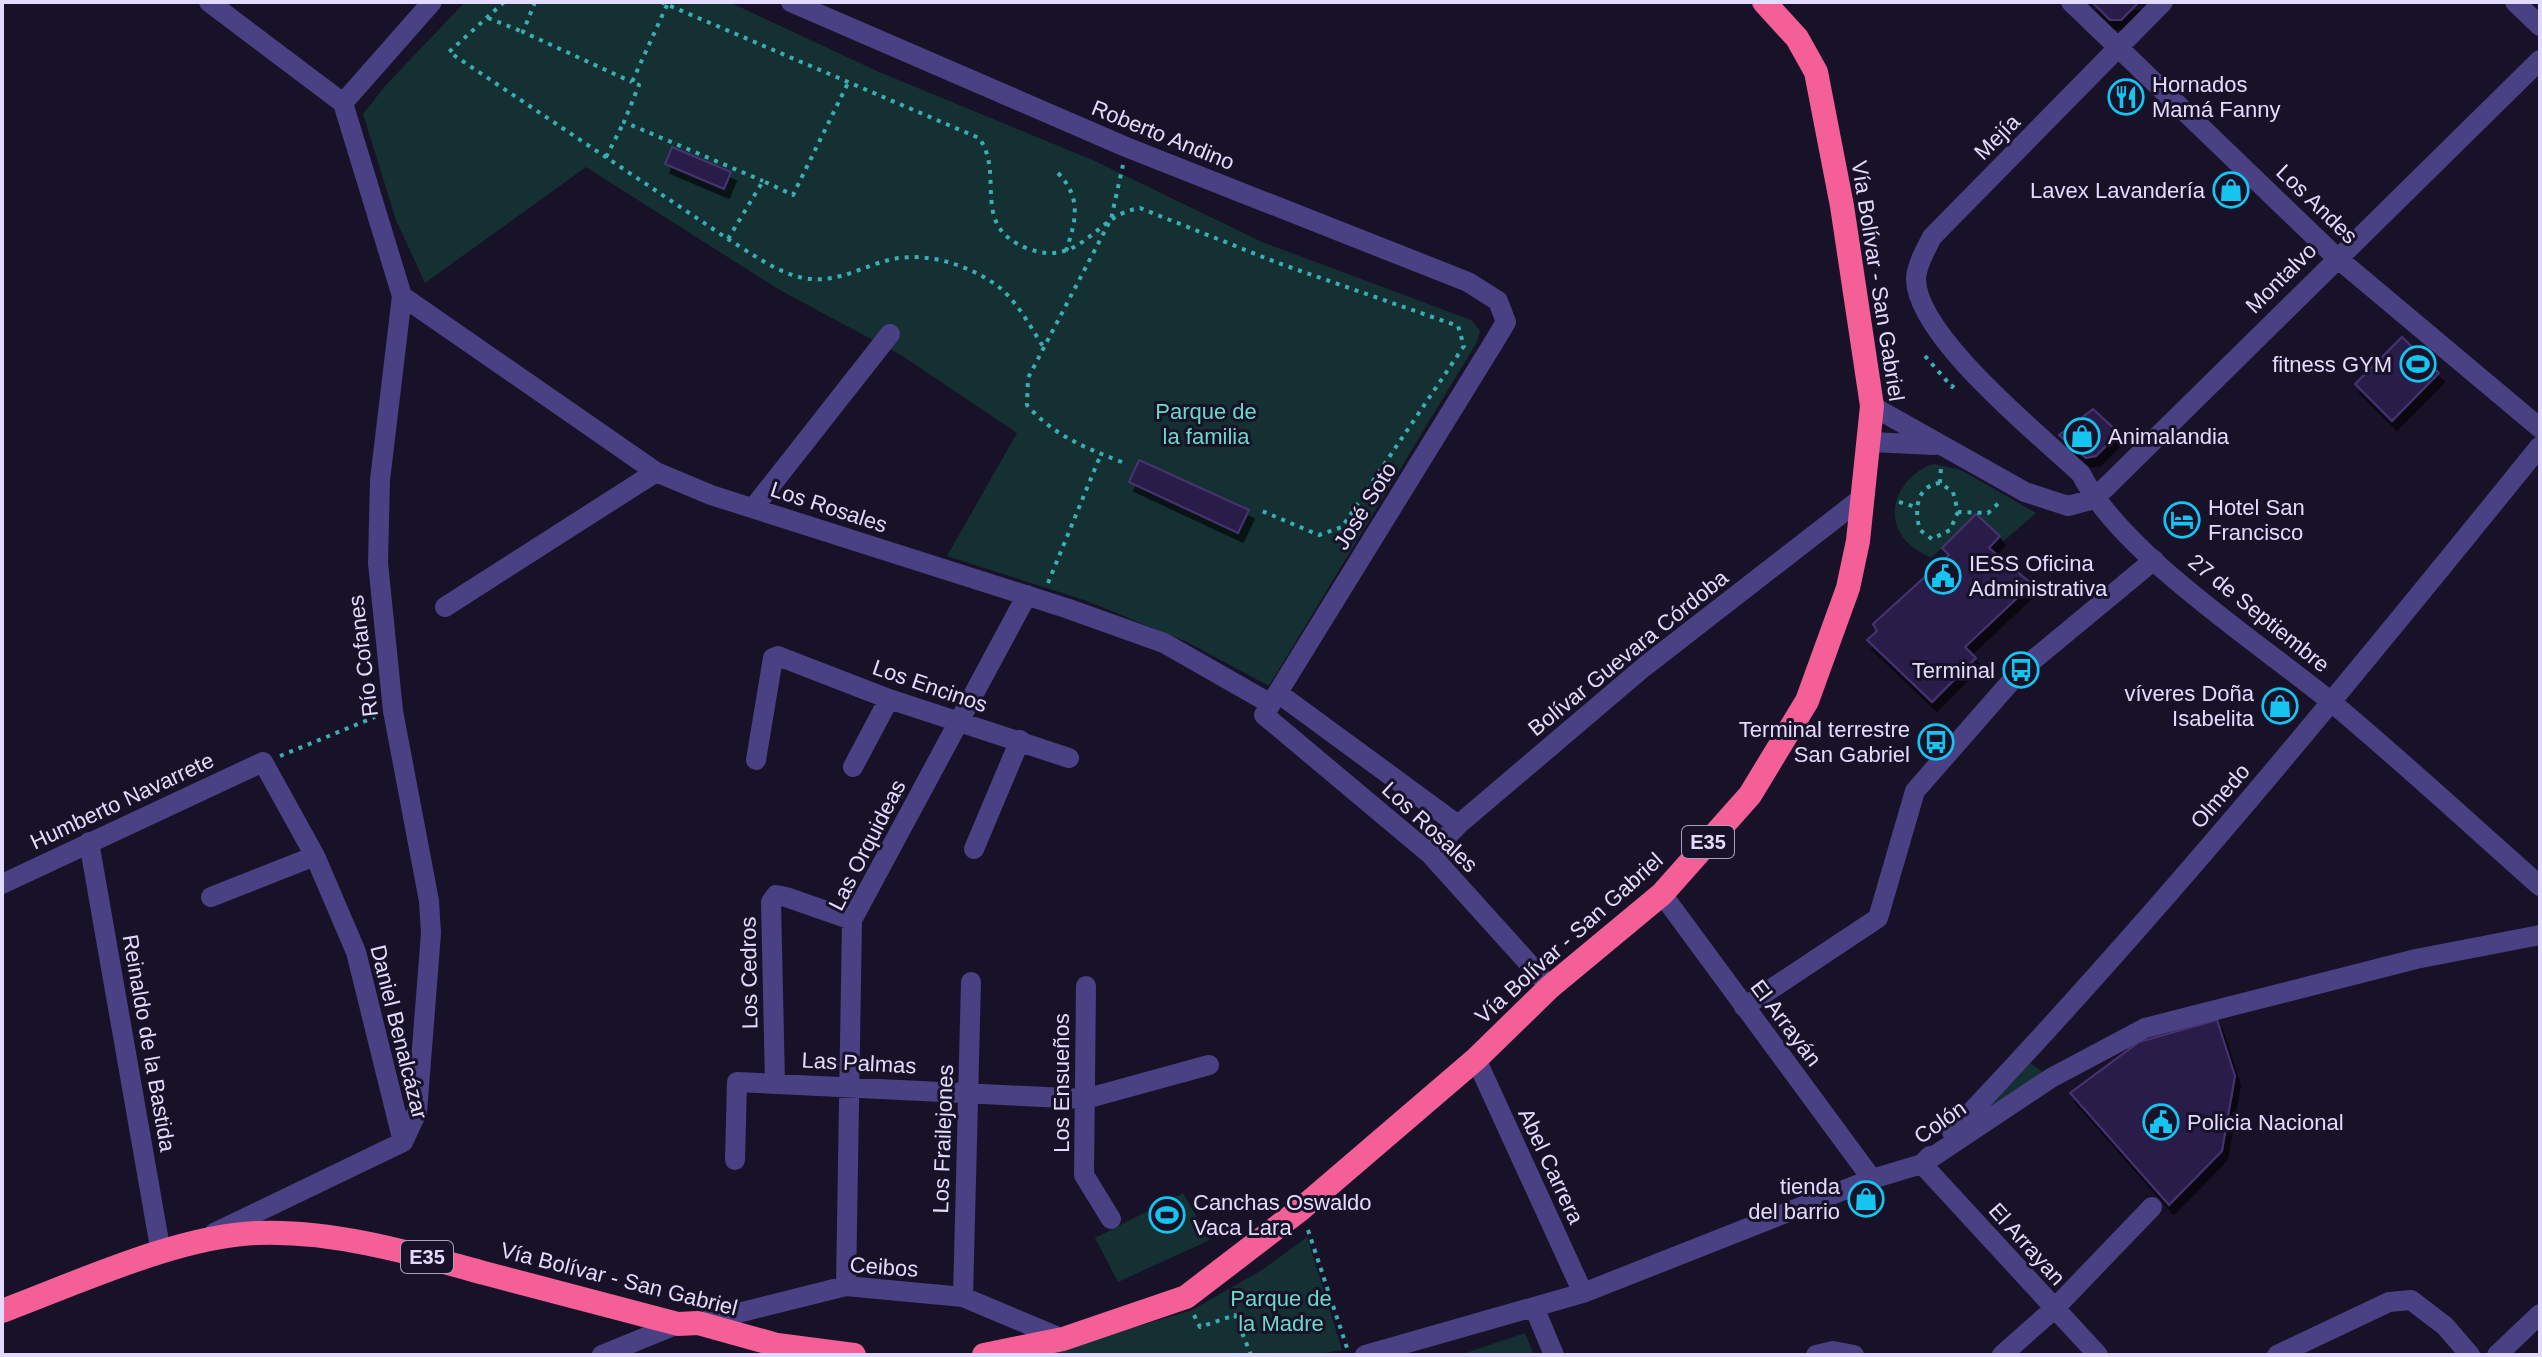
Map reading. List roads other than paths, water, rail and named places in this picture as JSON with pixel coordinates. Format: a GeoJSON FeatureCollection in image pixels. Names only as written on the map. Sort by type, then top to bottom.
{"type":"FeatureCollection","features":[{"type":"Feature","properties":{"kind":"highway","name":"Vía Bolívar - San Gabriel"},"geometry":{"type":"LineString","coordinates":[[984,1355],[1063,1339],[1111,1325],[1196,1292],[1301,1209],[1476,1059],[1550,987],[1662,894],[1750,795],[1807,701],[1848,588],[1871,442],[1872,406],[1842,206],[1816,72],[1797,38],[1764,2]]}},
{"type":"Feature","properties":{"kind":"highway","name":"Vía Bolívar - San Gabriel"},"geometry":{"type":"LineString","coordinates":[[2,1311],[193,1243],[257,1233],[334,1239],[425,1257],[777,1345],[854,1355]]}},
{"type":"Feature","properties":{"kind":"street"},"geometry":{"type":"LineString","coordinates":[[209,2],[343,103],[432,2]]}},
{"type":"Feature","properties":{"kind":"street","name":"Roberto Andino"},"geometry":{"type":"LineString","coordinates":[[791,2],[881,44],[1126,147],[1468,282],[1498,301],[1506,322]]}},
{"type":"Feature","properties":{"kind":"street","name":"Los Andes"},"geometry":{"type":"LineString","coordinates":[[2071,2],[2336,257],[2540,428]]}},
{"type":"Feature","properties":{"kind":"street","name":"Mejía"},"geometry":{"type":"LineString","coordinates":[[1935,325],[1920,299],[1916,278],[1932,237],[2163,2]]}},
{"type":"Feature","properties":{"kind":"street"},"geometry":{"type":"LineString","coordinates":[[2515,2],[2540,26]]}},
{"type":"Feature","properties":{"kind":"street","name":"Montalvo"},"geometry":{"type":"LineString","coordinates":[[2094,499],[2336,257],[2540,60]]}},
{"type":"Feature","properties":{"kind":"street","name":"Río Cofanes"},"geometry":{"type":"LineString","coordinates":[[343,103],[402,296],[380,480],[378,563],[393,711],[429,901],[431,933],[417,1112],[403,1142]]}},
{"type":"Feature","properties":{"kind":"street","name":"Los Rosales"},"geometry":{"type":"LineString","coordinates":[[402,296],[656,472],[711,495],[1034,598],[1164,643],[1271,704],[1430,854],[1550,987]]}},
{"type":"Feature","properties":{"kind":"street","name":"José Soto"},"geometry":{"type":"LineString","coordinates":[[1271,704],[1506,322]]}},
{"type":"Feature","properties":{"kind":"street","name":"27 de Septiembre"},"geometry":{"type":"LineString","coordinates":[[1935,325],[1952,352],[2081,474],[2094,499],[2154,560],[2332,703],[2540,886]]}},
{"type":"Feature","properties":{"kind":"street"},"geometry":{"type":"LineString","coordinates":[[754,507],[890,334]]}},
{"type":"Feature","properties":{"kind":"street"},"geometry":{"type":"LineString","coordinates":[[1872,406],[2014,486],[2068,506],[2094,499]]}},
{"type":"Feature","properties":{"kind":"street"},"geometry":{"type":"LineString","coordinates":[[1871,442],[1938,445]]}},
{"type":"Feature","properties":{"kind":"street","name":"Olmedo"},"geometry":{"type":"LineString","coordinates":[[1922,1164],[2030,1051],[2332,703],[2540,446]]}},
{"type":"Feature","properties":{"kind":"street"},"geometry":{"type":"LineString","coordinates":[[445,607],[656,472]]}},
{"type":"Feature","properties":{"kind":"street","name":"Bolívar Guevara Córdoba"},"geometry":{"type":"LineString","coordinates":[[1430,854],[1458,825],[1644,667],[1863,497]]}},
{"type":"Feature","properties":{"kind":"street"},"geometry":{"type":"LineString","coordinates":[[1744,1007],[1878,918],[1915,791],[2021,670],[2154,560]]}},
{"type":"Feature","properties":{"kind":"street","name":"Las Orquideas"},"geometry":{"type":"LineString","coordinates":[[846,1286],[852,920],[957,722],[1034,598]]}},
{"type":"Feature","properties":{"kind":"street","name":"Los Encinos"},"geometry":{"type":"LineString","coordinates":[[756,760],[773,658],[778,656],[889,699],[1069,758]]}},
{"type":"Feature","properties":{"kind":"street"},"geometry":{"type":"LineString","coordinates":[[853,767],[889,699]]}},
{"type":"Feature","properties":{"kind":"street"},"geometry":{"type":"LineString","coordinates":[[1271,704],[1458,825]]}},
{"type":"Feature","properties":{"kind":"street"},"geometry":{"type":"LineString","coordinates":[[974,849],[1020,740]]}},
{"type":"Feature","properties":{"kind":"street","name":"Daniel Benalcázar"},"geometry":{"type":"LineString","coordinates":[[263,762],[315,856],[363,975],[403,1142]]}},
{"type":"Feature","properties":{"kind":"street","name":"Humberto Navarrete"},"geometry":{"type":"LineString","coordinates":[[2,884],[263,762]]}},
{"type":"Feature","properties":{"kind":"street","name":"Reinaldo de la Bastida"},"geometry":{"type":"LineString","coordinates":[[89,842],[161,1253]]}},
{"type":"Feature","properties":{"kind":"street"},"geometry":{"type":"LineString","coordinates":[[211,897],[315,856]]}},
{"type":"Feature","properties":{"kind":"street","name":"El Arrayán"},"geometry":{"type":"LineString","coordinates":[[1662,894],[1872,1179]]}},
{"type":"Feature","properties":{"kind":"street","name":"Los Cedros"},"geometry":{"type":"LineString","coordinates":[[775,1083],[771,902],[776,895],[786,897],[852,920]]}},
{"type":"Feature","properties":{"kind":"street","name":"Colón"},"geometry":{"type":"LineString","coordinates":[[1365,1355],[1583,1293],[1872,1179],[1922,1164],[2051,1078],[2145,1028],[2386,966],[2540,935]]}},
{"type":"Feature","properties":{"kind":"street","name":"Los Frailejones"},"geometry":{"type":"LineString","coordinates":[[963,1297],[971,982]]}},
{"type":"Feature","properties":{"kind":"street","name":"Los Ensueños"},"geometry":{"type":"LineString","coordinates":[[1086,986],[1084,1175],[1111,1219]]}},
{"type":"Feature","properties":{"kind":"street"},"geometry":{"type":"LineString","coordinates":[[2030,1051],[2051,1078]]}},
{"type":"Feature","properties":{"kind":"street","name":"Abel Carrera"},"geometry":{"type":"LineString","coordinates":[[1476,1059],[1583,1293]]}},
{"type":"Feature","properties":{"kind":"street","name":"Las Palmas"},"geometry":{"type":"LineString","coordinates":[[735,1160],[737,1082],[1085,1099],[1209,1065]]}},
{"type":"Feature","properties":{"kind":"street"},"geometry":{"type":"LineString","coordinates":[[193,1243],[403,1142]]}},
{"type":"Feature","properties":{"kind":"street","name":"El Arrayan"},"geometry":{"type":"LineString","coordinates":[[1922,1164],[2098,1355]]}},
{"type":"Feature","properties":{"kind":"street"},"geometry":{"type":"LineString","coordinates":[[2002,1355],[2054,1309],[2152,1207]]}},
{"type":"Feature","properties":{"kind":"street","name":"Ceibos"},"geometry":{"type":"LineString","coordinates":[[602,1355],[688,1324],[846,1286],[963,1297],[1063,1339]]}},
{"type":"Feature","properties":{"kind":"street"},"geometry":{"type":"LineString","coordinates":[[2280,1354],[2389,1302],[2411,1300],[2445,1326],[2470,1355]]}},
{"type":"Feature","properties":{"kind":"street"},"geometry":{"type":"LineString","coordinates":[[1534,1307],[1554,1355]]}},
{"type":"Feature","properties":{"kind":"street"},"geometry":{"type":"LineString","coordinates":[[2497,1355],[2540,1314]]}},
{"type":"Feature","properties":{"kind":"street"},"geometry":{"type":"LineString","coordinates":[[1816,1355],[1833,1351],[1854,1355]]}},
{"type":"Feature","properties":{"kind":"place","name":"Hornados Mamá Fanny"},"geometry":{"type":"Point","coordinates":[2126,97]}},
{"type":"Feature","properties":{"kind":"place","name":"Lavex Lavandería"},"geometry":{"type":"Point","coordinates":[2231,190]}},
{"type":"Feature","properties":{"kind":"place","name":"fitness GYM"},"geometry":{"type":"Point","coordinates":[2418,364]}},
{"type":"Feature","properties":{"kind":"place","name":"Animalandia"},"geometry":{"type":"Point","coordinates":[2082,436]}},
{"type":"Feature","properties":{"kind":"place","name":"Hotel San Francisco"},"geometry":{"type":"Point","coordinates":[2182,520]}},
{"type":"Feature","properties":{"kind":"place","name":"IESS Oficina Administrativa"},"geometry":{"type":"Point","coordinates":[1943,576]}},
{"type":"Feature","properties":{"kind":"place","name":"Terminal"},"geometry":{"type":"Point","coordinates":[2021,670]}},
{"type":"Feature","properties":{"kind":"place","name":"víveres Doña Isabelita"},"geometry":{"type":"Point","coordinates":[2280,706]}},
{"type":"Feature","properties":{"kind":"place","name":"Terminal terrestre San Gabriel"},"geometry":{"type":"Point","coordinates":[1936,742]}},
{"type":"Feature","properties":{"kind":"place","name":"Policia Nacional"},"geometry":{"type":"Point","coordinates":[2161,1122]}},
{"type":"Feature","properties":{"kind":"place","name":"tienda del barrio"},"geometry":{"type":"Point","coordinates":[1866,1199]}},
{"type":"Feature","properties":{"kind":"place","name":"Canchas Oswaldo Vaca Lara"},"geometry":{"type":"Point","coordinates":[1167,1215]}},
{"type":"Feature","properties":{"kind":"park label","name":"Parque de la familia"},"geometry":{"type":"Point","coordinates":[1206,424]}},
{"type":"Feature","properties":{"kind":"park label","name":"Parque de la Madre"},"geometry":{"type":"Point","coordinates":[1281,1310]}}]}
